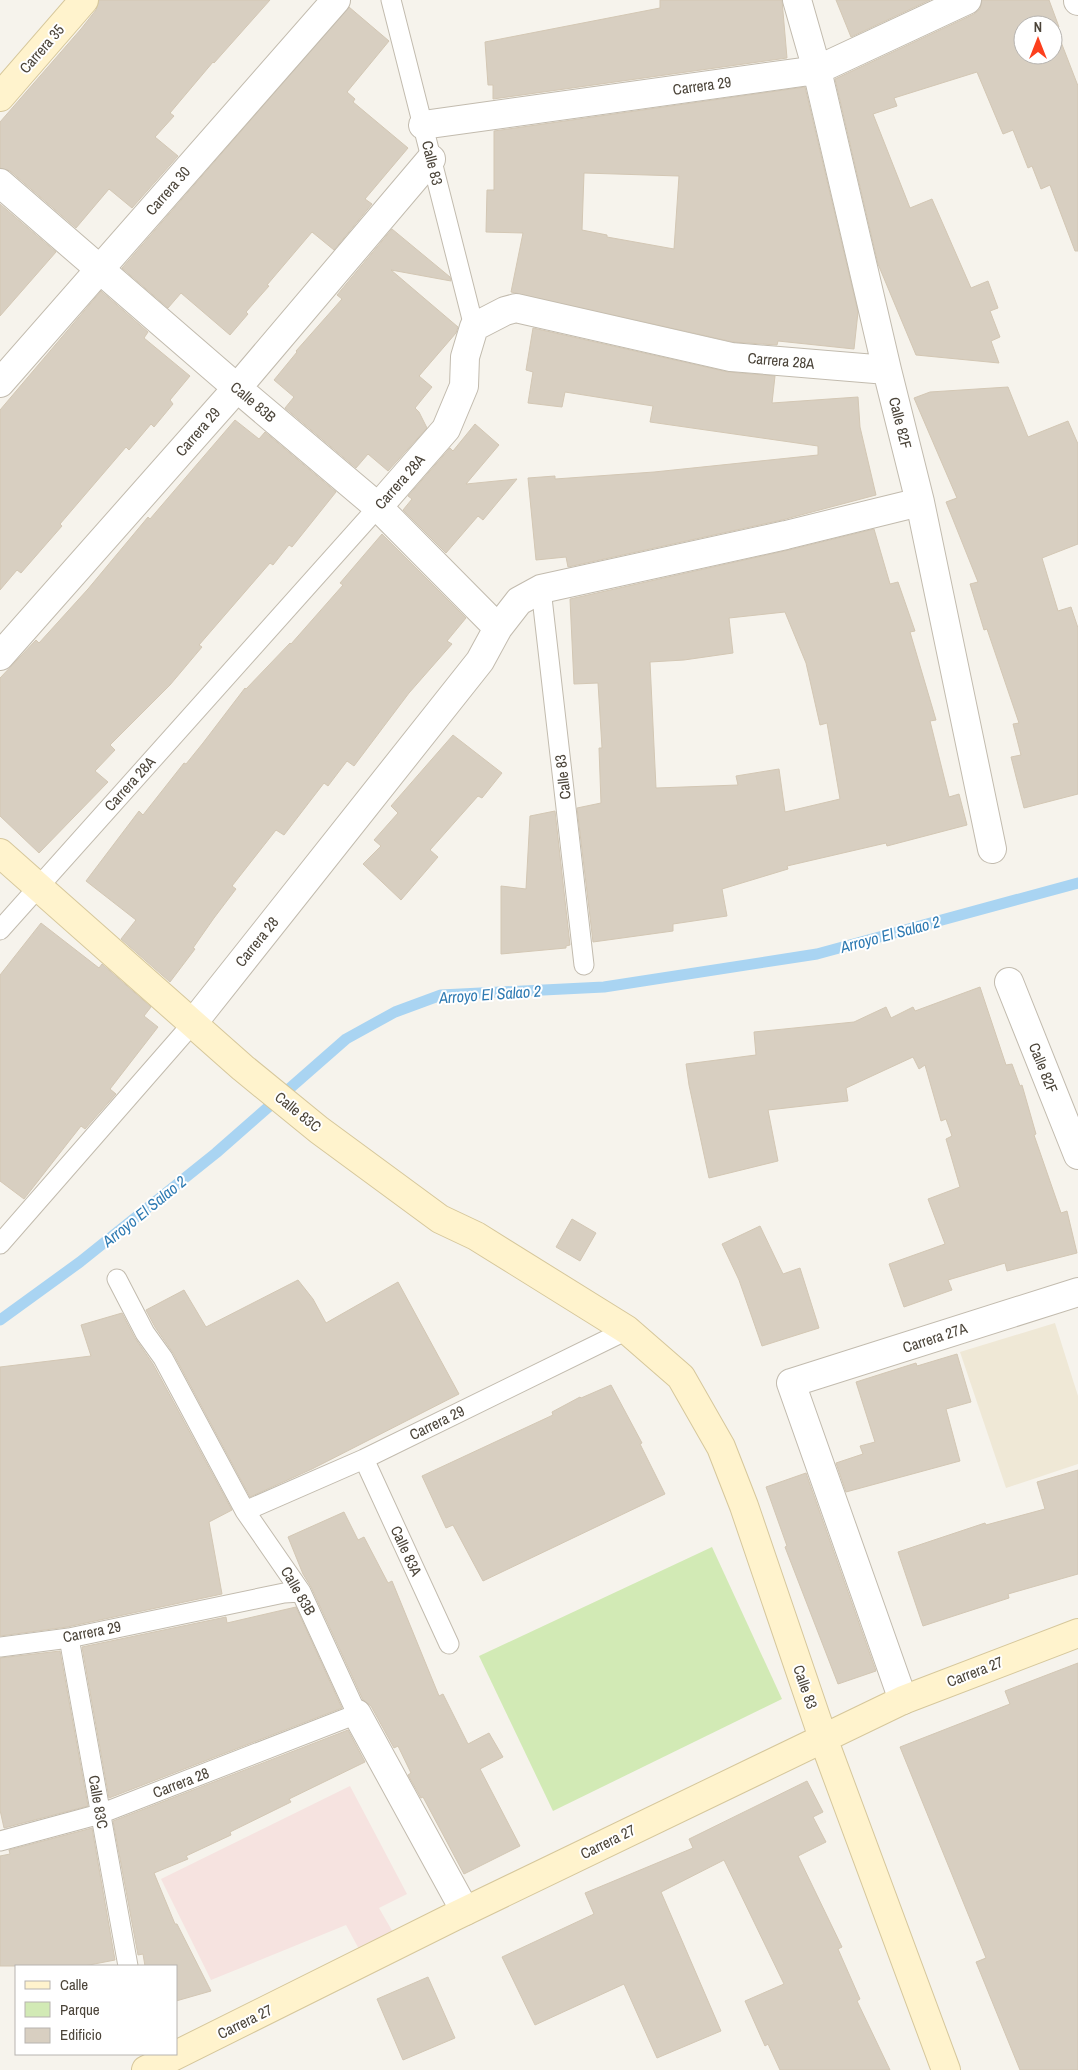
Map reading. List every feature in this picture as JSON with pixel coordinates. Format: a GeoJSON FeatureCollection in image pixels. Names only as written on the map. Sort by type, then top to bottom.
{"type":"FeatureCollection","features":[{"type":"Feature","properties":{"kind":"street","name":"Carrera 35"},"geometry":{"type":"LineString","coordinates":[[0,97],[84,0]]}},
{"type":"Feature","properties":{"kind":"street","name":"Carrera 30"},"geometry":{"type":"LineString","coordinates":[[0,383],[336,0]]}},
{"type":"Feature","properties":{"kind":"street","name":"Calle 82F"},"geometry":{"type":"LineString","coordinates":[[797,0],[817,70],[886,370],[920,502],[992,849]]}},
{"type":"Feature","properties":{"kind":"street","name":"Carrera 29"},"geometry":{"type":"LineString","coordinates":[[423,125],[817,70],[967,0]]}},
{"type":"Feature","properties":{"kind":"street","name":"Carrera 29"},"geometry":{"type":"LineString","coordinates":[[0,656],[237,388],[431,159]]}},
{"type":"Feature","properties":{"kind":"street","name":"Calle 83B"},"geometry":{"type":"LineString","coordinates":[[0,183],[378,507],[498,628]]}},
{"type":"Feature","properties":{"kind":"street","name":"Carrera 28A"},"geometry":{"type":"LineString","coordinates":[[378,507],[446,429],[464,386],[465,356],[474,327],[505,310],[516,308],[731,357],[886,370]]}},
{"type":"Feature","properties":{"kind":"street","name":"Carrera 28"},"geometry":{"type":"LineString","coordinates":[[193,1023],[480,661],[498,628],[519,601],[541,589],[786,535],[920,502]]}},
{"type":"Feature","properties":{"kind":"street","name":"Calle 83C"},"geometry":{"type":"LineString","coordinates":[[0,854],[244,1068],[319,1130],[440,1219],[476,1236],[627,1330]]}},
{"type":"Feature","properties":{"kind":"street","name":"Calle 82F"},"geometry":{"type":"LineString","coordinates":[[1009,982],[1078,1155]]}},
{"type":"Feature","properties":{"kind":"street","name":"Carrera 27A"},"geometry":{"type":"LineString","coordinates":[[903,1700],[791,1383],[1078,1292]]}},
{"type":"Feature","properties":{"kind":"street","name":"Calle 83"},"geometry":{"type":"LineString","coordinates":[[627,1330],[681,1377],[722,1447],[744,1506],[822,1738],[946,2070]]}},
{"type":"Feature","properties":{"kind":"street","name":"Carrera 27"},"geometry":{"type":"LineString","coordinates":[[178,2053],[465,1911],[903,1700],[1078,1633]]}},
{"type":"Feature","properties":{"kind":"street","name":"Calle 83B"},"geometry":{"type":"LineString","coordinates":[[357,1714],[465,1911]]}},
{"type":"Feature","properties":{"kind":"street","name":"Carrera 27"},"geometry":{"type":"LineString","coordinates":[[153,2065],[173,2055]]}},
{"type":"Feature","properties":{"kind":"lane","name":"Calle 83"},"geometry":{"type":"LineString","coordinates":[[391,0],[474,327]]}},
{"type":"Feature","properties":{"kind":"lane","name":"Carrera 28A"},"geometry":{"type":"LineString","coordinates":[[0,930],[378,507]]}},
{"type":"Feature","properties":{"kind":"lane","name":"Calle 83"},"geometry":{"type":"LineString","coordinates":[[541,589],[584,965]]}},
{"type":"Feature","properties":{"kind":"lane","name":"Carrera 28"},"geometry":{"type":"LineString","coordinates":[[0,1244],[193,1023]]}},
{"type":"Feature","properties":{"kind":"lane","name":"Calle 83B"},"geometry":{"type":"LineString","coordinates":[[117,1279],[145,1333],[163,1358],[245,1511],[302,1592],[357,1714]]}},
{"type":"Feature","properties":{"kind":"lane","name":"Carrera 29"},"geometry":{"type":"LineString","coordinates":[[245,1511],[364,1459],[627,1330]]}},
{"type":"Feature","properties":{"kind":"lane","name":"Calle 83A"},"geometry":{"type":"LineString","coordinates":[[364,1459],[449,1644]]}},
{"type":"Feature","properties":{"kind":"lane","name":"Carrera 29"},"geometry":{"type":"LineString","coordinates":[[0,1646],[69,1638],[284,1593],[302,1592]]}},
{"type":"Feature","properties":{"kind":"lane","name":"Calle 83C"},"geometry":{"type":"LineString","coordinates":[[69,1638],[128,1965]]}},
{"type":"Feature","properties":{"kind":"lane","name":"Carrera 28"},"geometry":{"type":"LineString","coordinates":[[0,1841],[100,1814],[357,1714]]}},
{"type":"Feature","properties":{"kind":"shaded area"},"geometry":{"type":"Polygon","coordinates":[[[1055,1323],[1078,1396],[1078,1464],[1006,1488],[960,1352],[1055,1323]]]}},
{"type":"Feature","properties":{"kind":"shaded area"},"geometry":{"type":"Polygon","coordinates":[[[350,1786],[407,1894],[379,1908],[394,1934],[360,1951],[346,1925],[211,1980],[161,1879],[350,1786]]]}},
{"type":"Feature","properties":{"kind":"green space"},"geometry":{"type":"Polygon","coordinates":[[[712,1547],[782,1699],[553,1811],[479,1656],[712,1547]]]}},
{"type":"Feature","properties":{"kind":"building"},"geometry":{"type":"Polygon","coordinates":[[[99,0],[270,0],[213,62],[170,113],[174,116],[155,137],[178,156],[132,208],[109,189],[76,228],[10,171],[0,168],[0,122],[81,29],[96,10],[99,0]]]}},
{"type":"Feature","properties":{"kind":"building"},"geometry":{"type":"Polygon","coordinates":[[[660,0],[782,0],[787,58],[493,99],[493,85],[488,85],[485,42],[660,8],[660,0]]]}},
{"type":"Feature","properties":{"kind":"building"},"geometry":{"type":"Polygon","coordinates":[[[836,0],[930,0],[851,37],[836,0]]]}},
{"type":"Feature","properties":{"kind":"building"},"geometry":{"type":"Polygon","coordinates":[[[982,0],[1049,0],[1055,15],[1013,15],[1013,65],[1063,65],[1063,47],[1078,86],[1078,251],[1075,251],[1050,185],[1041,189],[1032,166],[1028,168],[1013,130],[1003,134],[977,72],[894,98],[897,106],[873,114],[910,208],[932,199],[971,288],[988,281],[998,308],[990,311],[1000,337],[991,341],[999,363],[916,355],[878,264],[835,79],[974,14],[980,9],[982,0]]]}},
{"type":"Feature","properties":{"kind":"building"},"geometry":{"type":"Polygon","coordinates":[[[349,7],[389,41],[347,92],[355,99],[353,102],[408,148],[365,199],[372,204],[334,250],[312,232],[267,285],[269,286],[246,312],[248,314],[230,335],[181,293],[168,308],[122,268],[349,7]]]}},
{"type":"Feature","properties":{"kind":"building"},"geometry":{"type":"Polygon","coordinates":[[[805,87],[858,312],[854,349],[778,341],[777,345],[733,342],[511,292],[523,233],[486,232],[487,190],[494,190],[494,131],[805,87]],[[584,173],[582,230],[607,235],[607,237],[674,249],[679,176],[584,173]]]}},
{"type":"Feature","properties":{"kind":"building"},"geometry":{"type":"Polygon","coordinates":[[[0,204],[56,252],[0,316],[0,204]]]}},
{"type":"Feature","properties":{"kind":"building"},"geometry":{"type":"Polygon","coordinates":[[[392,229],[450,277],[451,281],[391,270],[458,327],[456,333],[419,376],[432,387],[415,408],[427,428],[388,471],[368,454],[356,468],[285,408],[294,397],[274,380],[296,351],[342,299],[337,295],[392,229]]]}},
{"type":"Feature","properties":{"kind":"building"},"geometry":{"type":"Polygon","coordinates":[[[101,291],[148,332],[144,338],[190,376],[170,400],[173,404],[154,427],[151,424],[129,450],[126,447],[21,573],[17,570],[0,590],[0,410],[101,291]]]}},
{"type":"Feature","properties":{"kind":"building"},"geometry":{"type":"Polygon","coordinates":[[[533,328],[728,372],[775,376],[772,403],[858,397],[860,427],[876,495],[782,520],[568,567],[566,557],[536,560],[528,478],[555,476],[555,479],[654,472],[818,455],[818,446],[650,422],[653,406],[565,392],[562,407],[528,403],[533,372],[526,370],[533,328]]]}},
{"type":"Feature","properties":{"kind":"building"},"geometry":{"type":"Polygon","coordinates":[[[1008,387],[1028,437],[1068,421],[1078,444],[1078,544],[1042,558],[1058,611],[1071,607],[1078,628],[1078,794],[1024,808],[1011,757],[1021,755],[1013,724],[1019,723],[987,629],[984,630],[970,584],[978,582],[946,502],[957,498],[914,398],[930,392],[1008,387]]]}},
{"type":"Feature","properties":{"kind":"building"},"geometry":{"type":"Polygon","coordinates":[[[235,420],[259,439],[265,432],[336,492],[292,547],[289,545],[273,565],[270,563],[199,645],[202,647],[170,685],[110,745],[115,750],[95,771],[108,782],[39,853],[0,816],[0,678],[36,640],[39,643],[88,589],[148,517],[150,519],[235,420]]]}},
{"type":"Feature","properties":{"kind":"building"},"geometry":{"type":"Polygon","coordinates":[[[475,424],[499,445],[466,484],[517,479],[483,520],[478,516],[446,553],[403,510],[412,499],[408,496],[450,448],[453,451],[475,424]]]}},
{"type":"Feature","properties":{"kind":"building"},"geometry":{"type":"Polygon","coordinates":[[[874,529],[890,584],[898,582],[915,631],[910,632],[936,720],[930,721],[949,797],[959,794],[967,825],[887,846],[886,843],[787,866],[788,869],[722,889],[727,916],[673,924],[673,931],[593,942],[577,808],[601,803],[599,748],[602,748],[598,683],[574,684],[570,599],[874,529]],[[785,612],[729,618],[733,653],[684,660],[650,662],[656,788],[738,785],[736,776],[779,769],[785,812],[840,799],[827,723],[820,725],[806,663],[785,612]]]}},
{"type":"Feature","properties":{"kind":"building"},"geometry":{"type":"Polygon","coordinates":[[[382,534],[466,618],[447,641],[452,644],[409,693],[354,766],[347,761],[328,786],[324,783],[284,835],[276,830],[232,886],[236,889],[170,982],[121,939],[136,920],[86,881],[139,811],[143,815],[184,763],[186,764],[203,743],[245,688],[291,644],[343,585],[340,583],[382,534]]]}},
{"type":"Feature","properties":{"kind":"building"},"geometry":{"type":"Polygon","coordinates":[[[453,735],[502,773],[482,798],[478,796],[430,850],[438,857],[401,900],[363,864],[381,846],[374,840],[398,813],[391,806],[453,735]]]}},
{"type":"Feature","properties":{"kind":"building"},"geometry":{"type":"Polygon","coordinates":[[[555,811],[570,945],[566,946],[566,948],[501,954],[501,886],[526,889],[530,816],[555,811]]]}},
{"type":"Feature","properties":{"kind":"building"},"geometry":{"type":"Polygon","coordinates":[[[41,923],[99,968],[102,964],[151,1007],[144,1016],[158,1027],[110,1089],[116,1094],[85,1129],[81,1126],[24,1199],[0,1181],[0,975],[41,923]]]}},
{"type":"Feature","properties":{"kind":"building"},"geometry":{"type":"Polygon","coordinates":[[[980,987],[1006,1065],[1012,1064],[1020,1086],[1022,1085],[1036,1134],[1034,1135],[1061,1213],[1067,1211],[1077,1253],[1007,1271],[1005,1263],[948,1280],[952,1290],[904,1307],[889,1264],[945,1244],[928,1199],[960,1187],[946,1139],[952,1136],[946,1119],[941,1121],[925,1065],[919,1069],[913,1057],[846,1088],[848,1101],[768,1110],[778,1161],[709,1178],[686,1064],[756,1055],[754,1032],[854,1022],[886,1007],[891,1018],[913,1007],[915,1011],[980,987]]]}},
{"type":"Feature","properties":{"kind":"building"},"geometry":{"type":"Polygon","coordinates":[[[572,1219],[596,1233],[580,1261],[556,1247],[572,1219]]]}},
{"type":"Feature","properties":{"kind":"building"},"geometry":{"type":"Polygon","coordinates":[[[760,1226],[783,1274],[800,1268],[819,1328],[762,1346],[739,1280],[722,1244],[760,1226]]]}},
{"type":"Feature","properties":{"kind":"building"},"geometry":{"type":"Polygon","coordinates":[[[298,1280],[313,1299],[326,1323],[398,1282],[459,1394],[312,1469],[250,1497],[173,1353],[146,1310],[184,1290],[206,1327],[298,1280]]]}},
{"type":"Feature","properties":{"kind":"building"},"geometry":{"type":"Polygon","coordinates":[[[122,1313],[135,1338],[153,1364],[232,1510],[209,1522],[222,1594],[67,1627],[0,1636],[0,1367],[91,1356],[81,1325],[122,1313]]]}},
{"type":"Feature","properties":{"kind":"building"},"geometry":{"type":"Polygon","coordinates":[[[957,1354],[971,1402],[946,1409],[960,1461],[846,1492],[836,1463],[863,1454],[860,1446],[875,1442],[856,1382],[916,1363],[917,1366],[957,1354]]]}},
{"type":"Feature","properties":{"kind":"building"},"geometry":{"type":"Polygon","coordinates":[[[611,1385],[642,1443],[640,1444],[665,1494],[483,1581],[453,1525],[446,1528],[422,1476],[553,1415],[552,1412],[580,1397],[611,1385]]]}},
{"type":"Feature","properties":{"kind":"building"},"geometry":{"type":"Polygon","coordinates":[[[1078,1470],[1078,1574],[1008,1594],[1009,1598],[923,1626],[898,1552],[985,1523],[986,1525],[1045,1509],[1037,1482],[1078,1470]]]}},
{"type":"Feature","properties":{"kind":"building"},"geometry":{"type":"Polygon","coordinates":[[[806,1473],[876,1671],[838,1684],[785,1547],[787,1546],[766,1487],[806,1473]]]}},
{"type":"Feature","properties":{"kind":"building"},"geometry":{"type":"Polygon","coordinates":[[[344,1512],[358,1540],[364,1537],[388,1583],[392,1581],[439,1696],[443,1694],[468,1744],[489,1733],[503,1757],[480,1769],[520,1846],[464,1874],[423,1797],[421,1798],[408,1775],[411,1773],[398,1746],[394,1748],[371,1706],[363,1700],[311,1587],[303,1574],[288,1537],[344,1512]]]}},
{"type":"Feature","properties":{"kind":"building"},"geometry":{"type":"Polygon","coordinates":[[[296,1607],[342,1708],[109,1798],[82,1647],[226,1617],[227,1623],[296,1607]]]}},
{"type":"Feature","properties":{"kind":"building"},"geometry":{"type":"Polygon","coordinates":[[[60,1651],[88,1806],[4,1828],[0,1810],[0,1658],[60,1651]]]}},
{"type":"Feature","properties":{"kind":"building"},"geometry":{"type":"Polygon","coordinates":[[[1078,1663],[1078,2070],[1020,2070],[976,1962],[986,1958],[900,1747],[1010,1704],[1005,1691],[1078,1663]]]}},
{"type":"Feature","properties":{"kind":"building"},"geometry":{"type":"Polygon","coordinates":[[[348,1730],[365,1762],[289,1799],[291,1802],[230,1832],[231,1835],[186,1856],[188,1859],[154,1873],[175,1924],[177,1924],[211,1991],[178,2000],[178,1965],[145,1965],[143,1954],[138,1955],[113,1821],[348,1730]]]}},
{"type":"Feature","properties":{"kind":"building"},"geometry":{"type":"Polygon","coordinates":[[[807,1781],[823,1812],[813,1817],[826,1842],[798,1856],[842,1947],[838,1949],[860,1999],[857,2001],[890,2070],[780,2070],[768,2044],[765,2046],[745,2001],[784,1984],[724,1860],[661,1892],[721,2031],[657,2058],[624,1984],[535,2025],[502,1957],[594,1914],[585,1893],[693,1848],[689,1839],[807,1781]]]}},
{"type":"Feature","properties":{"kind":"building"},"geometry":{"type":"Polygon","coordinates":[[[92,1828],[115,1960],[89,1965],[0,1966],[0,1856],[10,1854],[9,1850],[92,1828]]]}},
{"type":"Feature","properties":{"kind":"building"},"geometry":{"type":"Polygon","coordinates":[[[428,1977],[455,2038],[403,2060],[377,1999],[428,1977]]]}},
{"type":"Feature","properties":{"kind":"waterway","name":"Arroyo El Salao 2"},"geometry":{"type":"LineString","coordinates":[[0,1320],[80,1262],[216,1153],[346,1039],[395,1012],[441,995],[604,987],[817,954],[1078,883]]}}]}
